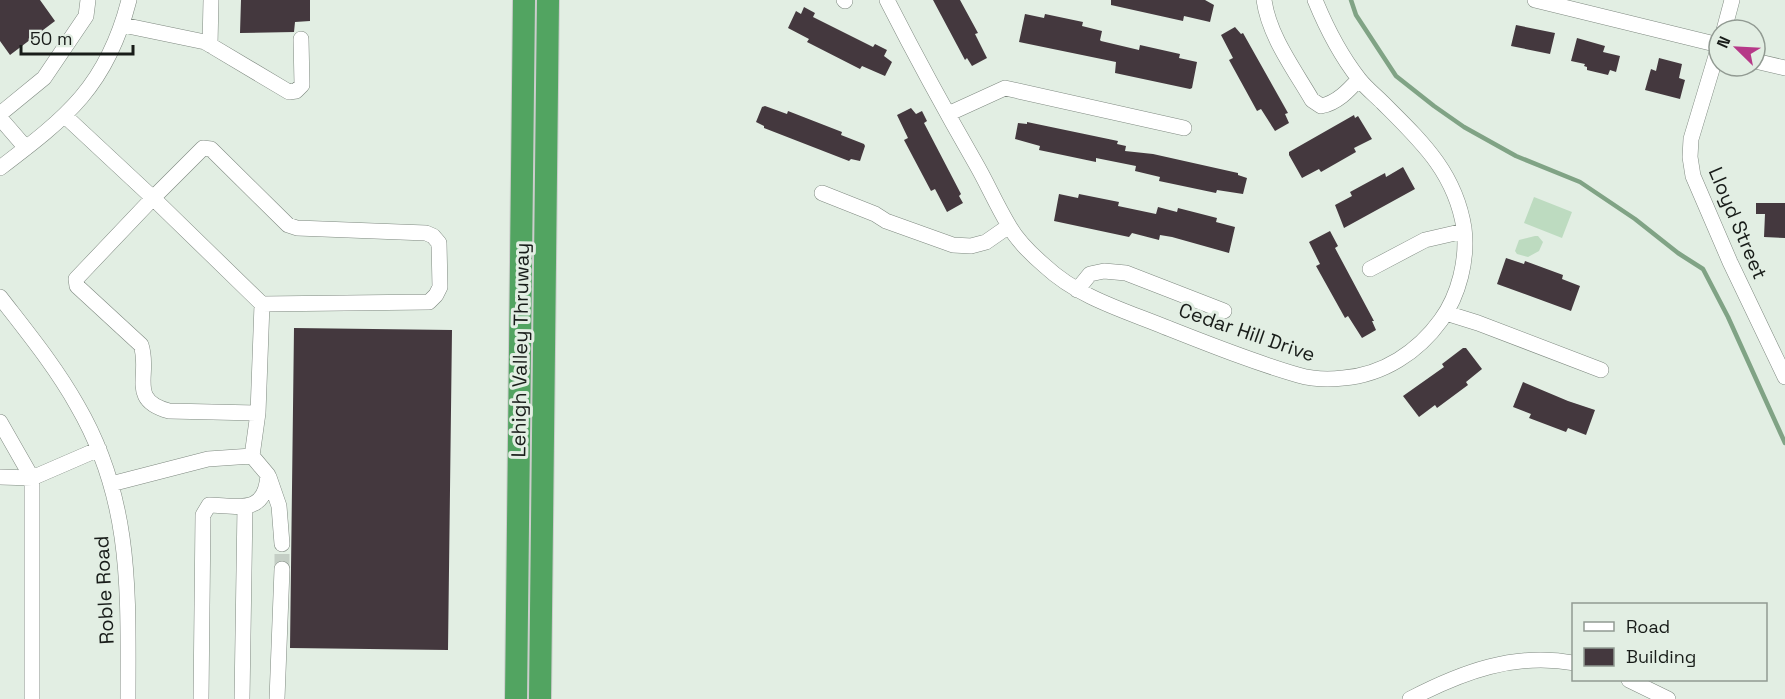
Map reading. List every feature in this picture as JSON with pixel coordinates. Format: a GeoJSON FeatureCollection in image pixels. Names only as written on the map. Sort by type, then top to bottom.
{"type":"FeatureCollection","features":[{"type":"Feature","properties":{"kind":"highway","name":"Lehigh Valley Thruway"},"geometry":{"type":"LineString","coordinates":[[516,699],[524,0]]}},
{"type":"Feature","properties":{"kind":"highway","name":"Lehigh Valley Thruway"},"geometry":{"type":"LineString","coordinates":[[540,699],[548,0]]}},
{"type":"Feature","properties":{"kind":"street"},"geometry":{"type":"LineString","coordinates":[[26,148],[0,116],[44,78],[86,16],[88,0]]}},
{"type":"Feature","properties":{"kind":"street"},"geometry":{"type":"LineString","coordinates":[[0,168],[65,116],[81,100],[111,54],[123,25],[129,0]]}},
{"type":"Feature","properties":{"kind":"street"},"geometry":{"type":"LineString","coordinates":[[210,45],[211,0]]}},
{"type":"Feature","properties":{"kind":"street","name":"Cedar Hill Drive"},"geometry":{"type":"LineString","coordinates":[[887,0],[1009,226],[1041,263],[1077,290],[1092,298],[1204,342],[1300,376],[1323,379],[1361,376],[1379,370],[1400,359],[1419,345],[1446,313],[1461,278],[1464,231],[1459,204],[1442,168],[1417,137],[1359,79],[1336,43],[1315,0]]}},
{"type":"Feature","properties":{"kind":"street"},"geometry":{"type":"LineString","coordinates":[[1264,0],[1266,14],[1272,28],[1312,100],[1321,106],[1330,104],[1345,94],[1359,79]]}},
{"type":"Feature","properties":{"kind":"street"},"geometry":{"type":"LineString","coordinates":[[1535,0],[1707,46]]}},
{"type":"Feature","properties":{"kind":"street"},"geometry":{"type":"LineString","coordinates":[[1727,18],[1732,0]]}},
{"type":"Feature","properties":{"kind":"street"},"geometry":{"type":"LineString","coordinates":[[123,25],[210,45],[289,92],[296,91],[302,85],[301,39]]}},
{"type":"Feature","properties":{"kind":"street"},"geometry":{"type":"LineString","coordinates":[[1767,64],[1785,68]]}},
{"type":"Feature","properties":{"kind":"street","name":"Lloyd Street"},"geometry":{"type":"LineString","coordinates":[[1710,78],[1691,140],[1690,157],[1694,176],[1730,262],[1785,377]]}},
{"type":"Feature","properties":{"kind":"street"},"geometry":{"type":"LineString","coordinates":[[948,114],[1005,88],[1184,128]]}},
{"type":"Feature","properties":{"kind":"street"},"geometry":{"type":"LineString","coordinates":[[65,116],[153,198],[262,304],[429,302],[440,287],[439,243],[433,236],[426,233],[297,228],[288,225],[211,149],[203,148],[153,198],[76,279],[76,286],[141,345],[143,382],[147,401],[169,411],[258,413]]}},
{"type":"Feature","properties":{"kind":"street"},"geometry":{"type":"LineString","coordinates":[[822,193],[875,214],[886,221],[953,245],[971,246],[986,242],[1009,226]]}},
{"type":"Feature","properties":{"kind":"street"},"geometry":{"type":"LineString","coordinates":[[1370,269],[1425,240],[1464,231]]}},
{"type":"Feature","properties":{"kind":"street"},"geometry":{"type":"LineString","coordinates":[[1077,290],[1090,274],[1104,271],[1126,273],[1224,311]]}},
{"type":"Feature","properties":{"kind":"street","name":"Roble Road"},"geometry":{"type":"LineString","coordinates":[[0,297],[56,370],[78,406],[99,449],[111,484],[121,525],[127,572],[128,699]]}},
{"type":"Feature","properties":{"kind":"street"},"geometry":{"type":"LineString","coordinates":[[262,304],[258,413],[252,456],[268,475],[279,506],[282,544]]}},
{"type":"Feature","properties":{"kind":"street"},"geometry":{"type":"LineString","coordinates":[[1446,313],[1601,370]]}},
{"type":"Feature","properties":{"kind":"street"},"geometry":{"type":"LineString","coordinates":[[0,422],[32,478],[32,699]]}},
{"type":"Feature","properties":{"kind":"street"},"geometry":{"type":"LineString","coordinates":[[0,477],[32,478],[99,449]]}},
{"type":"Feature","properties":{"kind":"street"},"geometry":{"type":"LineString","coordinates":[[111,484],[208,459],[252,456]]}},
{"type":"Feature","properties":{"kind":"street"},"geometry":{"type":"LineString","coordinates":[[201,699],[203,515],[210,505],[245,506],[263,499],[268,475]]}},
{"type":"Feature","properties":{"kind":"street"},"geometry":{"type":"LineString","coordinates":[[242,699],[245,506]]}},
{"type":"Feature","properties":{"kind":"street"},"geometry":{"type":"LineString","coordinates":[[277,699],[282,569]]}},
{"type":"Feature","properties":{"kind":"street"},"geometry":{"type":"LineString","coordinates":[[1410,699],[1454,678],[1504,662],[1547,660],[1572,663]]}},
{"type":"Feature","properties":{"kind":"street"},"geometry":{"type":"LineString","coordinates":[[1631,681],[1668,699]]}},
{"type":"Feature","properties":{"kind":"green space"},"geometry":{"type":"Polygon","coordinates":[[[1534,197],[1572,212],[1562,238],[1524,223],[1534,197]]]}},
{"type":"Feature","properties":{"kind":"green space"},"geometry":{"type":"Polygon","coordinates":[[[1535,236],[1543,242],[1539,251],[1528,257],[1517,254],[1515,251],[1519,240],[1535,236]]]}},
{"type":"Feature","properties":{"kind":"building"},"geometry":{"type":"Polygon","coordinates":[[[0,0],[40,0],[55,21],[10,55],[0,41],[0,0]]]}},
{"type":"Feature","properties":{"kind":"building"},"geometry":{"type":"Polygon","coordinates":[[[241,0],[310,0],[310,21],[295,22],[294,32],[240,33],[241,0]]]}},
{"type":"Feature","properties":{"kind":"building"},"geometry":{"type":"Polygon","coordinates":[[[933,0],[960,0],[978,33],[975,34],[987,58],[972,66],[967,58],[965,60],[933,0]]]}},
{"type":"Feature","properties":{"kind":"building"},"geometry":{"type":"Polygon","coordinates":[[[1111,0],[1205,0],[1214,5],[1210,22],[1184,16],[1183,21],[1111,5],[1111,0]]]}},
{"type":"Feature","properties":{"kind":"building"},"geometry":{"type":"Polygon","coordinates":[[[804,7],[815,13],[813,17],[873,47],[875,44],[887,50],[884,56],[892,62],[885,76],[862,66],[860,69],[807,42],[809,39],[788,28],[796,11],[801,14],[804,7]]]}},
{"type":"Feature","properties":{"kind":"building"},"geometry":{"type":"Polygon","coordinates":[[[1025,14],[1044,18],[1045,14],[1083,22],[1082,26],[1102,31],[1101,41],[1139,50],[1140,45],[1180,54],[1179,58],[1197,62],[1192,88],[1115,73],[1116,62],[1019,42],[1025,14]]]}},
{"type":"Feature","properties":{"kind":"building"},"geometry":{"type":"Polygon","coordinates":[[[1516,25],[1555,33],[1550,54],[1511,46],[1516,25]]]}},
{"type":"Feature","properties":{"kind":"building"},"geometry":{"type":"Polygon","coordinates":[[[1235,27],[1241,34],[1243,33],[1288,113],[1285,114],[1289,123],[1275,131],[1261,109],[1257,111],[1229,60],[1233,58],[1221,35],[1235,27]]]}},
{"type":"Feature","properties":{"kind":"building"},"geometry":{"type":"Polygon","coordinates":[[[1577,38],[1605,46],[1603,52],[1620,56],[1616,72],[1610,70],[1608,75],[1587,70],[1585,64],[1571,61],[1577,38]]]}},
{"type":"Feature","properties":{"kind":"building"},"geometry":{"type":"Polygon","coordinates":[[[1659,58],[1682,64],[1679,78],[1685,80],[1680,99],[1645,90],[1651,69],[1656,71],[1659,58]]]}},
{"type":"Feature","properties":{"kind":"building"},"geometry":{"type":"Polygon","coordinates":[[[762,107],[787,114],[788,111],[842,132],[841,135],[864,144],[860,161],[851,159],[849,161],[764,128],[756,122],[762,107]]]}},
{"type":"Feature","properties":{"kind":"building"},"geometry":{"type":"Polygon","coordinates":[[[911,108],[916,114],[922,111],[927,121],[924,123],[961,194],[959,196],[963,203],[947,212],[935,189],[931,191],[904,140],[908,138],[897,115],[911,108]]]}},
{"type":"Feature","properties":{"kind":"building"},"geometry":{"type":"Polygon","coordinates":[[[1354,115],[1355,118],[1358,116],[1372,139],[1354,148],[1356,152],[1321,172],[1319,169],[1302,178],[1289,152],[1354,115]]]}},
{"type":"Feature","properties":{"kind":"building"},"geometry":{"type":"Polygon","coordinates":[[[1027,122],[1118,141],[1117,144],[1126,146],[1125,151],[1153,154],[1238,173],[1247,178],[1243,194],[1217,190],[1216,193],[1159,181],[1160,177],[1135,171],[1136,166],[1096,158],[1096,162],[1039,150],[1040,146],[1015,139],[1018,123],[1027,124],[1027,122]]]}},
{"type":"Feature","properties":{"kind":"building"},"geometry":{"type":"Polygon","coordinates":[[[1403,167],[1415,189],[1344,228],[1335,205],[1352,196],[1350,192],[1385,173],[1386,177],[1403,167]]]}},
{"type":"Feature","properties":{"kind":"building"},"geometry":{"type":"Polygon","coordinates":[[[1059,194],[1078,198],[1079,194],[1119,202],[1118,206],[1156,214],[1158,207],[1177,212],[1178,208],[1217,218],[1216,222],[1235,227],[1229,253],[1172,237],[1160,235],[1159,240],[1132,233],[1129,237],[1054,221],[1059,194]]]}},
{"type":"Feature","properties":{"kind":"building"},"geometry":{"type":"Polygon","coordinates":[[[1756,203],[1785,203],[1785,238],[1764,237],[1765,214],[1756,214],[1756,203]]]}},
{"type":"Feature","properties":{"kind":"building"},"geometry":{"type":"Polygon","coordinates":[[[1330,231],[1338,246],[1335,248],[1374,321],[1372,321],[1376,330],[1362,338],[1348,316],[1345,318],[1316,266],[1320,264],[1309,242],[1330,231]]]}},
{"type":"Feature","properties":{"kind":"building"},"geometry":{"type":"Polygon","coordinates":[[[1506,258],[1524,264],[1525,261],[1563,275],[1562,279],[1580,286],[1571,311],[1497,284],[1506,258]]]}},
{"type":"Feature","properties":{"kind":"building"},"geometry":{"type":"Polygon","coordinates":[[[294,328],[452,330],[448,650],[290,648],[294,328]]]}},
{"type":"Feature","properties":{"kind":"building"},"geometry":{"type":"Polygon","coordinates":[[[1466,348],[1482,369],[1466,382],[1468,385],[1437,408],[1435,405],[1419,417],[1403,396],[1444,367],[1442,364],[1466,348]]]}},
{"type":"Feature","properties":{"kind":"building"},"geometry":{"type":"Polygon","coordinates":[[[1523,382],[1595,410],[1586,435],[1568,428],[1566,432],[1529,418],[1531,414],[1513,407],[1523,382]]]}},
{"type":"Feature","properties":{"kind":"waterway"},"geometry":{"type":"LineString","coordinates":[[1351,0],[1356,15],[1396,76],[1434,106],[1464,127],[1516,156],[1580,182],[1703,269],[1728,317],[1785,443]]}},
{"type":"Feature","properties":{"kind":"tunnel"},"geometry":{"type":"LineString","coordinates":[[282,544],[282,569]]}}]}
